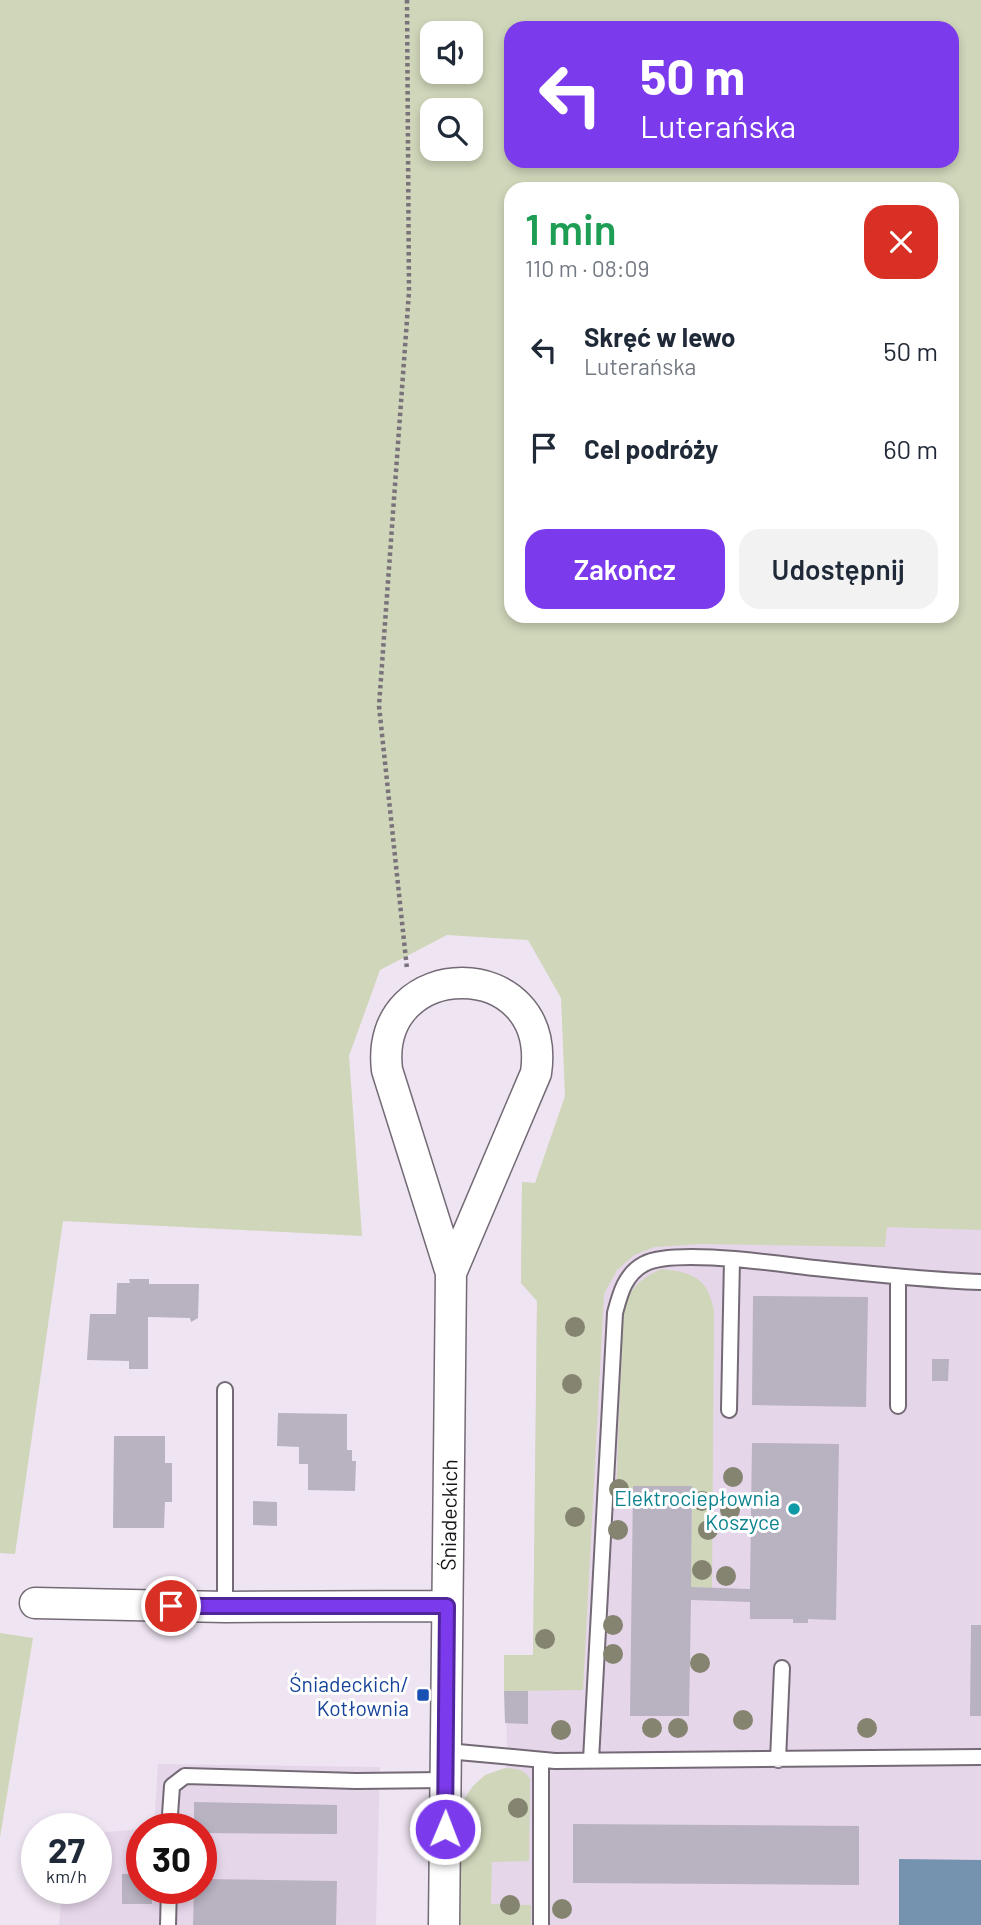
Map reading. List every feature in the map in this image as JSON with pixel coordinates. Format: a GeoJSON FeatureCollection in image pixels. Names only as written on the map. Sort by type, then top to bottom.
{"type":"FeatureCollection","features":[{"type":"Feature","properties":{"kind":"street"},"geometry":{"type":"LineString","coordinates":[[452,982],[472,982],[505,995],[521,1009],[531,1027],[537,1048],[536,1073],[452,1273],[387,1069],[386,1049],[391,1030],[411,1001],[433,987],[452,982]]}},
{"type":"Feature","properties":{"kind":"street","name":"Śniadeckich"},"geometry":{"type":"LineString","coordinates":[[444,1925],[452,1273]]}},
{"type":"Feature","properties":{"kind":"street"},"geometry":{"type":"LineString","coordinates":[[35,1603],[447,1606]]}},
{"type":"Feature","properties":{"kind":"lane"},"geometry":{"type":"LineString","coordinates":[[591,1760],[615,1313],[623,1284],[643,1264],[665,1258],[732,1259],[898,1277],[981,1282]]}},
{"type":"Feature","properties":{"kind":"lane"},"geometry":{"type":"LineString","coordinates":[[729,1410],[732,1259]]}},
{"type":"Feature","properties":{"kind":"lane"},"geometry":{"type":"LineString","coordinates":[[898,1277],[898,1406]]}},
{"type":"Feature","properties":{"kind":"lane"},"geometry":{"type":"LineString","coordinates":[[225,1390],[225,1606]]}},
{"type":"Feature","properties":{"kind":"lane"},"geometry":{"type":"LineString","coordinates":[[778,1760],[782,1668]]}},
{"type":"Feature","properties":{"kind":"lane"},"geometry":{"type":"LineString","coordinates":[[447,1751],[541,1760],[981,1757]]}},
{"type":"Feature","properties":{"kind":"lane"},"geometry":{"type":"LineString","coordinates":[[541,1760],[541,1925]]}},
{"type":"Feature","properties":{"kind":"lane"},"geometry":{"type":"LineString","coordinates":[[170,1813],[172,1786],[185,1776],[445,1780]]}},
{"type":"Feature","properties":{"kind":"lane"},"geometry":{"type":"LineString","coordinates":[[168,1925],[169,1904]]}},
{"type":"Feature","properties":{"kind":"path"},"geometry":{"type":"LineString","coordinates":[[407,0],[409,292],[379,706],[411,1001]]}},
{"type":"Feature","properties":{"kind":"shaded area"},"geometry":{"type":"Polygon","coordinates":[[[522,1182],[981,1220],[981,1925],[491,1925],[492,1798],[505,1779],[507,1745],[504,1655],[533,1655],[537,1301],[521,1283],[522,1182]]]}},
{"type":"Feature","properties":{"kind":"shaded area"},"geometry":{"type":"Polygon","coordinates":[[[158,1764],[380,1767],[376,1925],[59,1925],[61,1904],[112,1904],[112,1832],[126,1830],[126,1904],[217,1904],[217,1813],[155,1813],[158,1764]]]}},
{"type":"Feature","properties":{"kind":"green space"},"geometry":{"type":"Polygon","coordinates":[[[0,0],[981,0],[981,1230],[887,1227],[885,1247],[701,1244],[655,1247],[634,1255],[617,1270],[604,1294],[583,1690],[504,1691],[504,1655],[533,1655],[537,1301],[521,1283],[522,1182],[535,1183],[565,1096],[561,998],[528,940],[447,935],[380,970],[349,1056],[362,1236],[63,1221],[15,1554],[0,1553],[0,0]]]}},
{"type":"Feature","properties":{"kind":"green space"},"geometry":{"type":"Polygon","coordinates":[[[661,1269],[682,1272],[697,1279],[708,1291],[714,1311],[712,1588],[691,1587],[692,1487],[633,1486],[633,1500],[620,1502],[616,1496],[623,1309],[637,1285],[661,1269]]]}},
{"type":"Feature","properties":{"kind":"green space"},"geometry":{"type":"Polygon","coordinates":[[[0,1633],[33,1638],[0,1837],[0,1633]]]}},
{"type":"Feature","properties":{"kind":"green space"},"geometry":{"type":"Polygon","coordinates":[[[505,1768],[522,1771],[530,1779],[529,1861],[492,1862],[491,1904],[531,1905],[531,1925],[457,1925],[458,1808],[473,1786],[485,1775],[505,1768]]]}},
{"type":"Feature","properties":{"kind":"water"},"geometry":{"type":"Polygon","coordinates":[[[899,1859],[981,1860],[981,1925],[899,1925],[899,1859]]]}},
{"type":"Feature","properties":{"kind":"building"},"geometry":{"type":"Polygon","coordinates":[[[129,1279],[149,1279],[149,1284],[199,1284],[198,1318],[191,1322],[190,1318],[148,1317],[148,1369],[129,1369],[129,1361],[87,1360],[90,1314],[116,1314],[117,1283],[130,1283],[129,1279]]]}},
{"type":"Feature","properties":{"kind":"building"},"geometry":{"type":"Polygon","coordinates":[[[753,1296],[868,1297],[866,1407],[752,1405],[753,1296]]]}},
{"type":"Feature","properties":{"kind":"building"},"geometry":{"type":"Polygon","coordinates":[[[932,1359],[949,1359],[948,1381],[932,1381],[932,1359]]]}},
{"type":"Feature","properties":{"kind":"building"},"geometry":{"type":"Polygon","coordinates":[[[278,1413],[347,1414],[347,1450],[352,1450],[352,1461],[356,1461],[355,1491],[308,1490],[308,1464],[299,1464],[299,1447],[277,1446],[278,1413]]]}},
{"type":"Feature","properties":{"kind":"building"},"geometry":{"type":"Polygon","coordinates":[[[114,1436],[165,1436],[165,1463],[172,1463],[172,1502],[165,1502],[164,1528],[113,1528],[114,1436]]]}},
{"type":"Feature","properties":{"kind":"building"},"geometry":{"type":"Polygon","coordinates":[[[752,1443],[839,1444],[836,1620],[808,1619],[808,1623],[793,1623],[793,1619],[750,1619],[750,1602],[691,1600],[689,1716],[630,1716],[633,1486],[692,1486],[691,1587],[750,1589],[752,1443]]]}},
{"type":"Feature","properties":{"kind":"building"},"geometry":{"type":"Polygon","coordinates":[[[253,1501],[277,1502],[277,1526],[253,1525],[253,1501]]]}},
{"type":"Feature","properties":{"kind":"building"},"geometry":{"type":"Polygon","coordinates":[[[971,1625],[981,1625],[981,1716],[970,1716],[971,1625]]]}},
{"type":"Feature","properties":{"kind":"building"},"geometry":{"type":"Polygon","coordinates":[[[504,1691],[528,1691],[528,1724],[505,1723],[504,1691]]]}},
{"type":"Feature","properties":{"kind":"building"},"geometry":{"type":"Polygon","coordinates":[[[194,1802],[337,1805],[337,1834],[217,1833],[217,1813],[194,1813],[194,1802]]]}},
{"type":"Feature","properties":{"kind":"building"},"geometry":{"type":"Polygon","coordinates":[[[573,1824],[859,1826],[859,1885],[573,1883],[573,1824]]]}},
{"type":"Feature","properties":{"kind":"building"},"geometry":{"type":"Polygon","coordinates":[[[122,1874],[126,1874],[126,1904],[122,1904],[122,1874]]]}},
{"type":"Feature","properties":{"kind":"building"},"geometry":{"type":"Polygon","coordinates":[[[217,1879],[337,1881],[336,1925],[193,1925],[194,1904],[217,1904],[217,1879]]]}},
{"type":"Feature","properties":{"kind":"place","name":"Elektrociepłownia Koszyce"},"geometry":{"type":"Point","coordinates":[794,1509]}},
{"type":"Feature","properties":{"kind":"place","name":"Śniadeckich/ Kotłownia"},"geometry":{"type":"Point","coordinates":[423,1695]}},
{"type":"Feature","properties":{"kind":"route"},"geometry":{"type":"LineString","coordinates":[[171,1606],[447,1606],[445,1829]]}}]}
